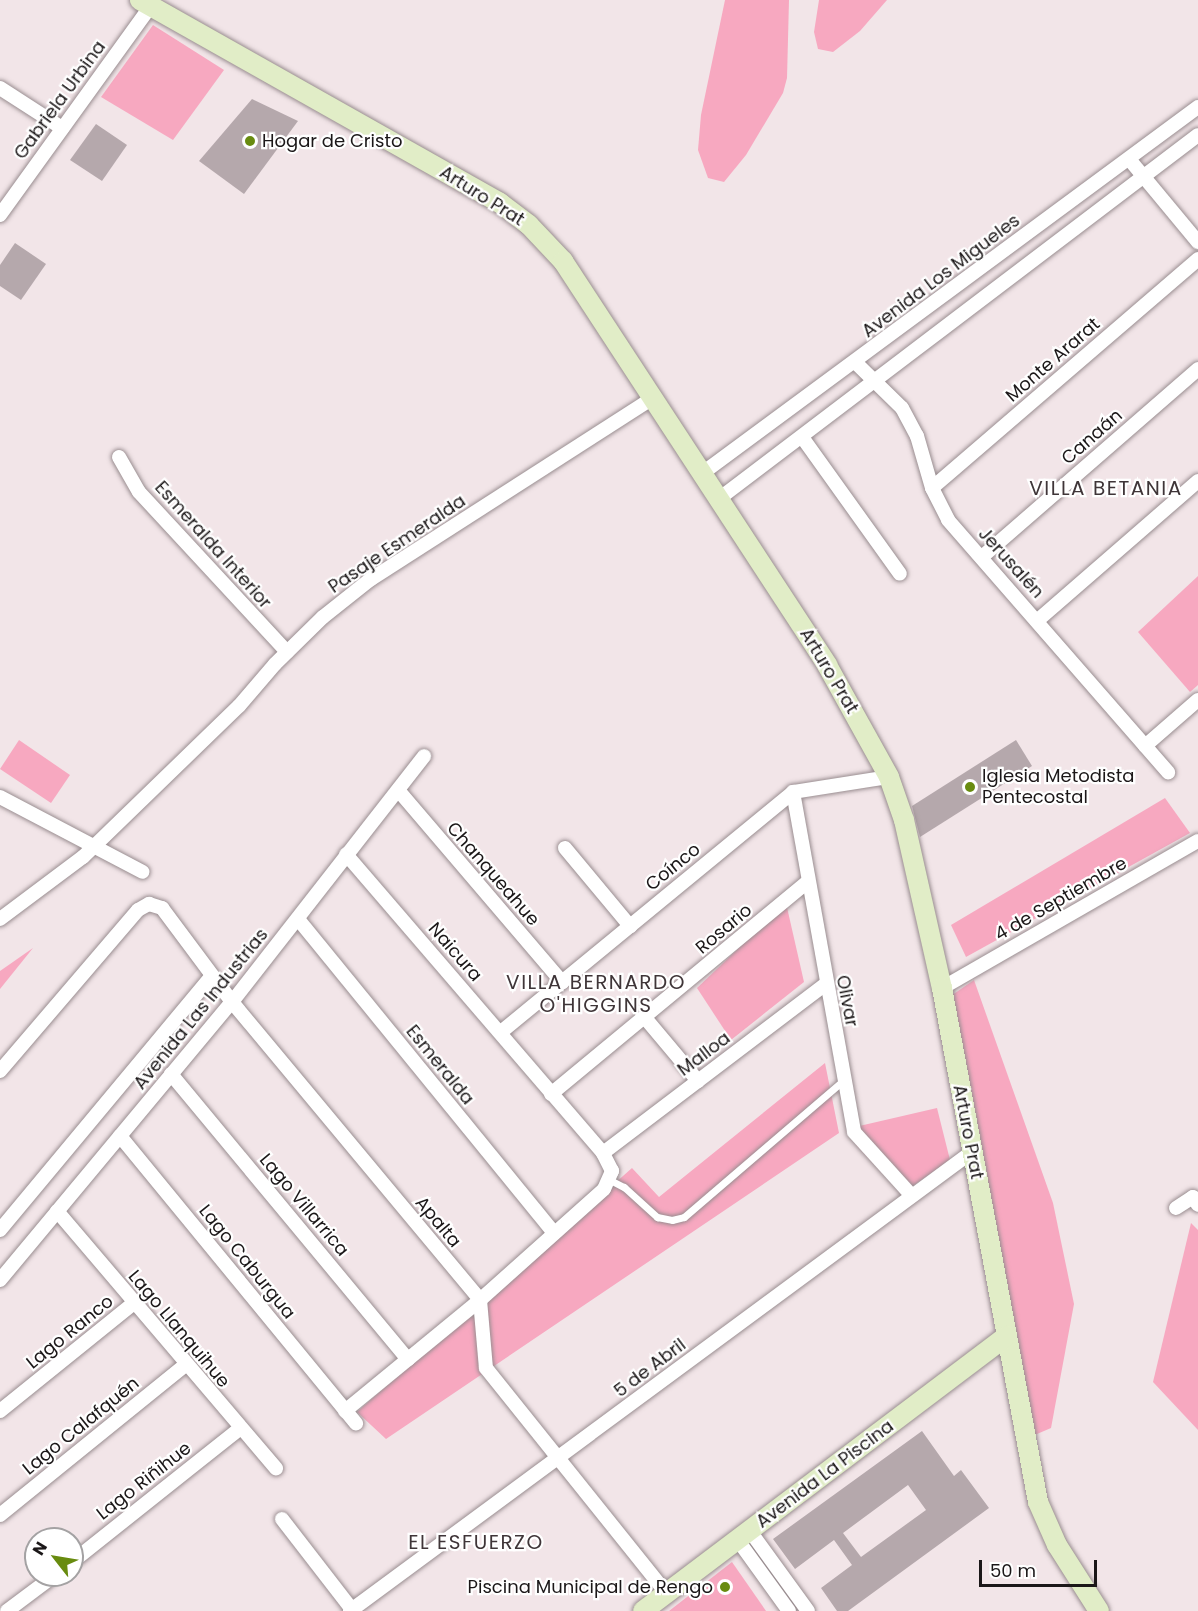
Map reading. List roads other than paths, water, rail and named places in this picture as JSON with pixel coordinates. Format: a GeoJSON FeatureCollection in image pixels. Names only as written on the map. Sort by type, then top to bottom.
{"type":"FeatureCollection","features":[{"type":"Feature","properties":{"kind":"main road","name":"Arturo Prat"},"geometry":{"type":"LineString","coordinates":[[145,4],[500,203],[529,225],[563,261],[704,472],[827,665],[889,777],[904,820],[942,988],[1038,1502],[1057,1545],[1099,1611]]}},
{"type":"Feature","properties":{"kind":"main road","name":"Avenida La Piscina"},"geometry":{"type":"LineString","coordinates":[[643,1611],[1007,1336]]}},
{"type":"Feature","properties":{"kind":"street","name":"Gabriela Urbina"},"geometry":{"type":"LineString","coordinates":[[0,215],[62,128],[145,4]]}},
{"type":"Feature","properties":{"kind":"street"},"geometry":{"type":"LineString","coordinates":[[0,88],[62,128]]}},
{"type":"Feature","properties":{"kind":"street","name":"Avenida Los Migueles"},"geometry":{"type":"LineString","coordinates":[[704,472],[856,363],[1198,107]]}},
{"type":"Feature","properties":{"kind":"street"},"geometry":{"type":"LineString","coordinates":[[720,498],[1198,135]]}},
{"type":"Feature","properties":{"kind":"street"},"geometry":{"type":"LineString","coordinates":[[1129,159],[1198,242]]}},
{"type":"Feature","properties":{"kind":"street","name":"Monte Ararat"},"geometry":{"type":"LineString","coordinates":[[932,488],[1198,259]]}},
{"type":"Feature","properties":{"kind":"street","name":"Jerusalén"},"geometry":{"type":"LineString","coordinates":[[856,363],[877,380],[902,408],[917,436],[932,488],[948,520],[984,556],[1168,772]]}},
{"type":"Feature","properties":{"kind":"street","name":"Canaán"},"geometry":{"type":"LineString","coordinates":[[984,556],[1198,369]]}},
{"type":"Feature","properties":{"kind":"street","name":"Pasaje Esmeralda"},"geometry":{"type":"LineString","coordinates":[[0,920],[71,868],[239,706],[287,652],[371,579],[654,397]]}},
{"type":"Feature","properties":{"kind":"street"},"geometry":{"type":"LineString","coordinates":[[802,437],[900,574]]}},
{"type":"Feature","properties":{"kind":"street","name":"Esmeralda Interior"},"geometry":{"type":"LineString","coordinates":[[119,457],[139,492],[287,652]]}},
{"type":"Feature","properties":{"kind":"street"},"geometry":{"type":"LineString","coordinates":[[1038,620],[1198,481]]}},
{"type":"Feature","properties":{"kind":"street"},"geometry":{"type":"LineString","coordinates":[[1145,746],[1198,700]]}},
{"type":"Feature","properties":{"kind":"street","name":"Avenida Las Industrias"},"geometry":{"type":"LineString","coordinates":[[0,1280],[232,1002],[424,756]]}},
{"type":"Feature","properties":{"kind":"street"},"geometry":{"type":"LineString","coordinates":[[793,792],[889,777]]}},
{"type":"Feature","properties":{"kind":"street","name":"Chanqueahue"},"geometry":{"type":"LineString","coordinates":[[398,790],[562,982]]}},
{"type":"Feature","properties":{"kind":"street","name":"Olivar"},"geometry":{"type":"LineString","coordinates":[[793,792],[807,882],[854,1132],[912,1196]]}},
{"type":"Feature","properties":{"kind":"street","name":"Coínco"},"geometry":{"type":"LineString","coordinates":[[501,1032],[793,792]]}},
{"type":"Feature","properties":{"kind":"street"},"geometry":{"type":"LineString","coordinates":[[0,797],[143,872]]}},
{"type":"Feature","properties":{"kind":"street","name":"4 de Septiembre"},"geometry":{"type":"LineString","coordinates":[[942,988],[1198,840]]}},
{"type":"Feature","properties":{"kind":"street"},"geometry":{"type":"LineString","coordinates":[[565,848],[630,926]]}},
{"type":"Feature","properties":{"kind":"street","name":"Naicura"},"geometry":{"type":"LineString","coordinates":[[346,854],[603,1153],[612,1171],[607,1185]]}},
{"type":"Feature","properties":{"kind":"street","name":"Rosario"},"geometry":{"type":"LineString","coordinates":[[551,1094],[646,1019],[807,882]]}},
{"type":"Feature","properties":{"kind":"street","name":"Apalta"},"geometry":{"type":"LineString","coordinates":[[0,1071],[138,910],[149,904],[162,908],[232,1002],[480,1300]]}},
{"type":"Feature","properties":{"kind":"street","name":"Esmeralda"},"geometry":{"type":"LineString","coordinates":[[298,919],[555,1233]]}},
{"type":"Feature","properties":{"kind":"street","name":"Avenida Las Industrias"},"geometry":{"type":"LineString","coordinates":[[0,1230],[212,976]]}},
{"type":"Feature","properties":{"kind":"street","name":"Malloa"},"geometry":{"type":"LineString","coordinates":[[603,1153],[826,984]]}},
{"type":"Feature","properties":{"kind":"street"},"geometry":{"type":"LineString","coordinates":[[646,1019],[698,1081]]}},
{"type":"Feature","properties":{"kind":"street","name":"Lago Villarrica"},"geometry":{"type":"LineString","coordinates":[[171,1074],[408,1359]]}},
{"type":"Feature","properties":{"kind":"street","name":"Lago Caburgua"},"geometry":{"type":"LineString","coordinates":[[120,1136],[356,1424]]}},
{"type":"Feature","properties":{"kind":"street","name":"5 de Abril"},"geometry":{"type":"LineString","coordinates":[[352,1610],[972,1152]]}},
{"type":"Feature","properties":{"kind":"street"},"geometry":{"type":"LineString","coordinates":[[345,1411],[480,1300],[607,1185]]}},
{"type":"Feature","properties":{"kind":"street"},"geometry":{"type":"LineString","coordinates":[[1176,1208],[1196,1199]]}},
{"type":"Feature","properties":{"kind":"street","name":"Lago Llanquihue"},"geometry":{"type":"LineString","coordinates":[[57,1211],[239,1429],[276,1468]]}},
{"type":"Feature","properties":{"kind":"street"},"geometry":{"type":"LineString","coordinates":[[480,1300],[486,1368],[666,1593]]}},
{"type":"Feature","properties":{"kind":"street","name":"Lago Ranco"},"geometry":{"type":"LineString","coordinates":[[0,1410],[134,1304]]}},
{"type":"Feature","properties":{"kind":"street","name":"Lago Calafquén"},"geometry":{"type":"LineString","coordinates":[[0,1515],[185,1365]]}},
{"type":"Feature","properties":{"kind":"street","name":"Lago Riñihue"},"geometry":{"type":"LineString","coordinates":[[84,1552],[239,1429]]}},
{"type":"Feature","properties":{"kind":"street"},"geometry":{"type":"LineString","coordinates":[[282,1518],[352,1610]]}},
{"type":"Feature","properties":{"kind":"street"},"geometry":{"type":"LineString","coordinates":[[744,1535],[789,1611]]}},
{"type":"Feature","properties":{"kind":"street"},"geometry":{"type":"LineString","coordinates":[[744,1535],[808,1611]]}},
{"type":"Feature","properties":{"kind":"street"},"geometry":{"type":"LineString","coordinates":[[7,1611],[39,1587]]}},
{"type":"Feature","properties":{"kind":"lane"},"geometry":{"type":"LineString","coordinates":[[607,1185],[624,1187],[657,1217],[672,1220],[684,1217],[844,1080]]}},
{"type":"Feature","properties":{"kind":"place","name":"Hogar de Cristo"},"geometry":{"type":"Point","coordinates":[250,141]}},
{"type":"Feature","properties":{"kind":"place","name":"Iglesia Metodista Pentecostal"},"geometry":{"type":"Point","coordinates":[970,787]}},
{"type":"Feature","properties":{"kind":"place","name":"Piscina Municipal de Rengo"},"geometry":{"type":"Point","coordinates":[725,1587]}},
{"type":"Feature","properties":{"kind":"district","name":"VILLA BETANIA"},"geometry":{"type":"Point","coordinates":[1106,488]}},
{"type":"Feature","properties":{"kind":"district","name":"VILLA BERNARDO O'HIGGINS"},"geometry":{"type":"Point","coordinates":[596,994]}},
{"type":"Feature","properties":{"kind":"district","name":"EL ESFUERZO"},"geometry":{"type":"Point","coordinates":[476,1542]}}]}
